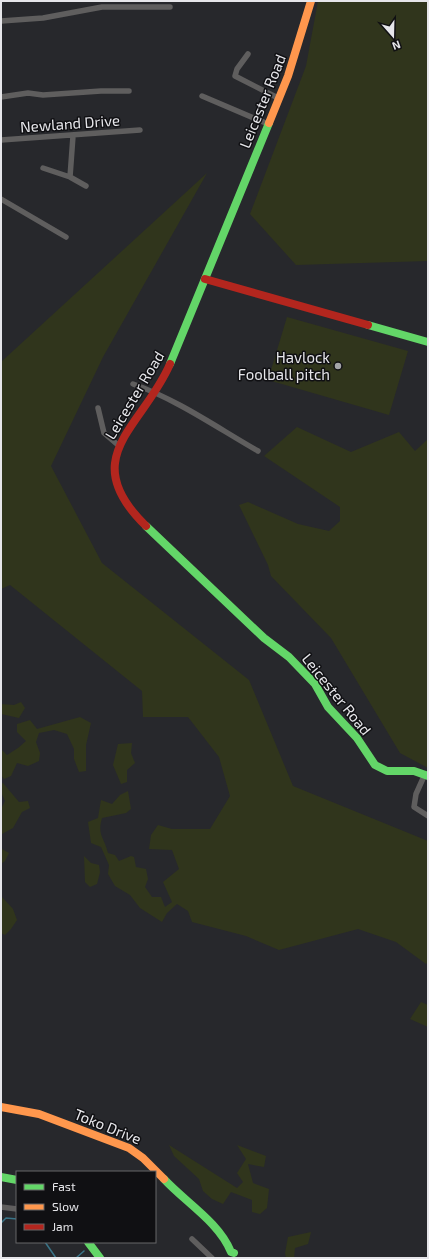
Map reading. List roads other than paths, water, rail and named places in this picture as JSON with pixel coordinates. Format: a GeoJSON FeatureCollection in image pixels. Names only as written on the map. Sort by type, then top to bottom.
{"type":"FeatureCollection","features":[{"type":"Feature","properties":{"kind":"street","name":"Leicester Road"},"geometry":{"type":"LineString","coordinates":[[311,1],[299,42],[268,124],[174,355],[156,392],[132,422],[118,445],[116,478],[123,501],[131,511],[258,632],[290,657],[315,684],[328,707],[357,738],[375,765],[387,771],[414,771],[426,775]]}},
{"type":"Feature","properties":{"kind":"street"},"geometry":{"type":"LineString","coordinates":[[1,21],[43,18],[102,7],[170,7]]}},
{"type":"Feature","properties":{"kind":"street"},"geometry":{"type":"LineString","coordinates":[[248,54],[236,69],[234,76],[278,98]]}},
{"type":"Feature","properties":{"kind":"street"},"geometry":{"type":"LineString","coordinates":[[1,97],[28,93],[43,95],[101,91],[129,91]]}},
{"type":"Feature","properties":{"kind":"street"},"geometry":{"type":"LineString","coordinates":[[202,96],[268,124]]}},
{"type":"Feature","properties":{"kind":"street","name":"Newland Drive"},"geometry":{"type":"LineString","coordinates":[[1,140],[140,130]]}},
{"type":"Feature","properties":{"kind":"street"},"geometry":{"type":"LineString","coordinates":[[70,177],[73,136]]}},
{"type":"Feature","properties":{"kind":"street"},"geometry":{"type":"LineString","coordinates":[[43,168],[70,177],[86,186]]}},
{"type":"Feature","properties":{"kind":"street"},"geometry":{"type":"LineString","coordinates":[[1,199],[66,237]]}},
{"type":"Feature","properties":{"kind":"street"},"geometry":{"type":"LineString","coordinates":[[205,279],[428,342]]}},
{"type":"Feature","properties":{"kind":"street"},"geometry":{"type":"LineString","coordinates":[[133,384],[156,392],[220,427],[258,452]]}},
{"type":"Feature","properties":{"kind":"street"},"geometry":{"type":"LineString","coordinates":[[98,408],[104,433],[118,445]]}},
{"type":"Feature","properties":{"kind":"street"},"geometry":{"type":"LineString","coordinates":[[426,775],[416,794],[414,807],[428,816]]}},
{"type":"Feature","properties":{"kind":"street","name":"Toko Drive"},"geometry":{"type":"LineString","coordinates":[[1,1107],[39,1114],[130,1148],[141,1155],[163,1176],[177,1193],[198,1211],[204,1219],[221,1235],[229,1245],[231,1252],[234,1253]]}},
{"type":"Feature","properties":{"kind":"street"},"geometry":{"type":"LineString","coordinates":[[1,1177],[16,1180]]}},
{"type":"Feature","properties":{"kind":"street"},"geometry":{"type":"LineString","coordinates":[[1,1207],[16,1208]]}},
{"type":"Feature","properties":{"kind":"street"},"geometry":{"type":"LineString","coordinates":[[192,1239],[212,1258]]}},
{"type":"Feature","properties":{"kind":"street"},"geometry":{"type":"LineString","coordinates":[[89,1243],[100,1258]]}},
{"type":"Feature","properties":{"kind":"waterway"},"geometry":{"type":"LineString","coordinates":[[1,1223],[6,1218],[16,1219]]}},
{"type":"Feature","properties":{"kind":"waterway"},"geometry":{"type":"LineString","coordinates":[[46,1243],[56,1258]]}},
{"type":"Feature","properties":{"kind":"waterway"},"geometry":{"type":"LineString","coordinates":[[76,1258],[84,1251]]}},
{"type":"Feature","properties":{"kind":"place","name":"Havlock Foolball pitch"},"geometry":{"type":"Point","coordinates":[338,366]}}]}
